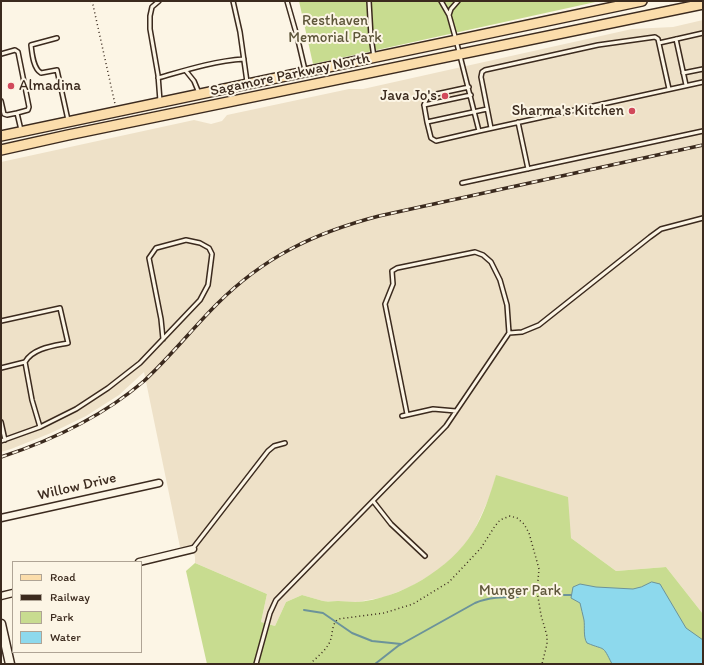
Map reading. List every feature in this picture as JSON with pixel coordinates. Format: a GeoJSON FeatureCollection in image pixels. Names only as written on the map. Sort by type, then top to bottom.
{"type":"FeatureCollection","features":[{"type":"Feature","properties":{"kind":"main road","name":"Sagamore Parkway North"},"geometry":{"type":"LineString","coordinates":[[1,136],[642,1]]}},
{"type":"Feature","properties":{"kind":"main road","name":"Sagamore Parkway North"},"geometry":{"type":"LineString","coordinates":[[1,150],[703,4]]}},
{"type":"Feature","properties":{"kind":"main road"},"geometry":{"type":"LineString","coordinates":[[1,624],[3,645],[10,664]]}},
{"type":"Feature","properties":{"kind":"street","name":"Willow Drive"},"geometry":{"type":"LineString","coordinates":[[1,518],[159,482]]}},
{"type":"Feature","properties":{"kind":"street"},"geometry":{"type":"LineString","coordinates":[[142,561],[193,549]]}},
{"type":"Feature","properties":{"kind":"street"},"geometry":{"type":"LineString","coordinates":[[1,596],[12,593]]}},
{"type":"Feature","properties":{"kind":"lane"},"geometry":{"type":"LineString","coordinates":[[159,1],[152,7],[150,28],[158,78],[160,103]]}},
{"type":"Feature","properties":{"kind":"lane"},"geometry":{"type":"LineString","coordinates":[[233,1],[240,32],[248,84]]}},
{"type":"Feature","properties":{"kind":"lane"},"geometry":{"type":"LineString","coordinates":[[287,1],[305,72]]}},
{"type":"Feature","properties":{"kind":"lane"},"geometry":{"type":"LineString","coordinates":[[368,1],[374,58]]}},
{"type":"Feature","properties":{"kind":"lane"},"geometry":{"type":"LineString","coordinates":[[441,1],[449,16],[469,87],[479,131]]}},
{"type":"Feature","properties":{"kind":"lane"},"geometry":{"type":"LineString","coordinates":[[449,16],[450,9],[458,1]]}},
{"type":"Feature","properties":{"kind":"lane"},"geometry":{"type":"LineString","coordinates":[[659,43],[703,33]]}},
{"type":"Feature","properties":{"kind":"lane"},"geometry":{"type":"LineString","coordinates":[[491,128],[481,77],[482,72],[485,70],[596,45],[655,37],[659,43],[669,89]]}},
{"type":"Feature","properties":{"kind":"lane"},"geometry":{"type":"LineString","coordinates":[[57,38],[31,44],[32,53],[38,71],[41,73],[56,70],[68,122]]}},
{"type":"Feature","properties":{"kind":"lane"},"geometry":{"type":"LineString","coordinates":[[676,39],[686,85]]}},
{"type":"Feature","properties":{"kind":"lane"},"geometry":{"type":"LineString","coordinates":[[1,54],[15,50],[18,52],[30,107],[28,110],[6,115],[4,114],[1,101]]}},
{"type":"Feature","properties":{"kind":"lane"},"geometry":{"type":"LineString","coordinates":[[158,78],[227,60],[244,59]]}},
{"type":"Feature","properties":{"kind":"lane"},"geometry":{"type":"LineString","coordinates":[[684,73],[703,69]]}},
{"type":"Feature","properties":{"kind":"lane"},"geometry":{"type":"LineString","coordinates":[[186,70],[194,81],[200,94]]}},
{"type":"Feature","properties":{"kind":"lane"},"geometry":{"type":"LineString","coordinates":[[469,87],[432,95],[427,98],[424,105],[431,138],[436,141],[703,82]]}},
{"type":"Feature","properties":{"kind":"lane"},"geometry":{"type":"LineString","coordinates":[[424,105],[470,95]]}},
{"type":"Feature","properties":{"kind":"lane"},"geometry":{"type":"LineString","coordinates":[[427,122],[487,109]]}},
{"type":"Feature","properties":{"kind":"lane"},"geometry":{"type":"LineString","coordinates":[[17,113],[21,132]]}},
{"type":"Feature","properties":{"kind":"lane"},"geometry":{"type":"LineString","coordinates":[[518,122],[528,169]]}},
{"type":"Feature","properties":{"kind":"lane"},"geometry":{"type":"LineString","coordinates":[[462,183],[703,131]]}},
{"type":"Feature","properties":{"kind":"lane"},"geometry":{"type":"LineString","coordinates":[[509,333],[522,332],[539,325],[661,229],[703,218]]}},
{"type":"Feature","properties":{"kind":"lane"},"geometry":{"type":"LineString","coordinates":[[1,441],[40,427],[76,410],[108,388],[140,363],[163,339],[200,300],[208,285],[212,254],[209,248],[200,243],[186,240],[156,248],[149,258],[161,319],[163,339]]}},
{"type":"Feature","properties":{"kind":"lane"},"geometry":{"type":"LineString","coordinates":[[256,664],[270,612],[276,600],[446,426],[509,333],[507,305],[500,280],[491,262],[483,255],[475,252],[397,268],[392,271],[393,284],[385,304],[407,414]]}},
{"type":"Feature","properties":{"kind":"lane"},"geometry":{"type":"LineString","coordinates":[[1,321],[60,308],[68,343],[47,348],[32,354],[25,362],[1,368]]}},
{"type":"Feature","properties":{"kind":"lane"},"geometry":{"type":"LineString","coordinates":[[25,362],[32,400],[40,427]]}},
{"type":"Feature","properties":{"kind":"lane"},"geometry":{"type":"LineString","coordinates":[[402,416],[433,409],[456,411]]}},
{"type":"Feature","properties":{"kind":"lane"},"geometry":{"type":"LineString","coordinates":[[1,422],[6,440]]}},
{"type":"Feature","properties":{"kind":"lane"},"geometry":{"type":"LineString","coordinates":[[193,549],[268,451],[274,446],[285,443]]}},
{"type":"Feature","properties":{"kind":"lane"},"geometry":{"type":"LineString","coordinates":[[373,501],[391,524],[425,556]]}},
{"type":"Feature","properties":{"kind":"path"},"geometry":{"type":"LineString","coordinates":[[91,1],[115,104]]}},
{"type":"Feature","properties":{"kind":"path"},"geometry":{"type":"LineString","coordinates":[[310,664],[328,645],[334,623],[336,621],[341,618],[384,613],[414,604],[449,582],[481,548],[495,526],[505,517],[510,516],[517,518],[524,524],[529,533],[538,569],[537,591],[541,615],[547,636],[547,644],[542,664]]}},
{"type":"Feature","properties":{"kind":"shaded area"},"geometry":{"type":"Polygon","coordinates":[[[703,20],[703,614],[666,567],[616,571],[571,538],[496,476],[490,496],[473,533],[456,555],[434,573],[410,587],[385,597],[357,602],[323,601],[302,595],[286,602],[275,626],[261,622],[267,594],[195,563],[192,545],[180,547],[144,372],[119,395],[86,416],[51,433],[1,452],[1,162],[194,120],[211,124],[222,121],[227,115],[349,89],[363,89],[632,29],[673,27],[703,20]]]}},
{"type":"Feature","properties":{"kind":"green space","name":"Resthaven Memorial Park"},"geometry":{"type":"Polygon","coordinates":[[[299,1],[600,1],[313,64],[299,1]]]}},
{"type":"Feature","properties":{"kind":"green space","name":"Munger Park"},"geometry":{"type":"Polygon","coordinates":[[[496,475],[568,497],[571,538],[616,571],[666,567],[703,614],[703,664],[207,664],[186,571],[195,563],[267,594],[261,622],[275,626],[286,602],[302,595],[325,601],[356,602],[373,600],[390,595],[422,580],[437,570],[463,546],[473,532],[480,518],[496,475]]]}},
{"type":"Feature","properties":{"kind":"water"},"geometry":{"type":"Polygon","coordinates":[[[652,582],[660,584],[686,628],[703,640],[703,664],[612,664],[607,653],[603,649],[587,643],[580,603],[571,598],[573,587],[580,584],[596,587],[633,589],[652,582]]]}},
{"type":"Feature","properties":{"kind":"waterway"},"geometry":{"type":"LineString","coordinates":[[564,595],[571,595]]}},
{"type":"Feature","properties":{"kind":"waterway"},"geometry":{"type":"LineString","coordinates":[[375,664],[398,646],[475,603],[491,598],[518,597]]}},
{"type":"Feature","properties":{"kind":"waterway"},"geometry":{"type":"LineString","coordinates":[[304,610],[323,613],[352,633],[372,641],[401,644]]}},
{"type":"Feature","properties":{"kind":"railway"},"geometry":{"type":"LineString","coordinates":[[1,457],[58,435],[111,406],[144,381],[235,287],[272,260],[312,239],[333,230],[379,216],[703,145]]}},
{"type":"Feature","properties":{"kind":"place","name":"Almadina"},"geometry":{"type":"Point","coordinates":[11,86]}},
{"type":"Feature","properties":{"kind":"place","name":"Java Jo's"},"geometry":{"type":"Point","coordinates":[445,96]}},
{"type":"Feature","properties":{"kind":"place","name":"Sharma's Kitchen"},"geometry":{"type":"Point","coordinates":[632,111]}}]}
